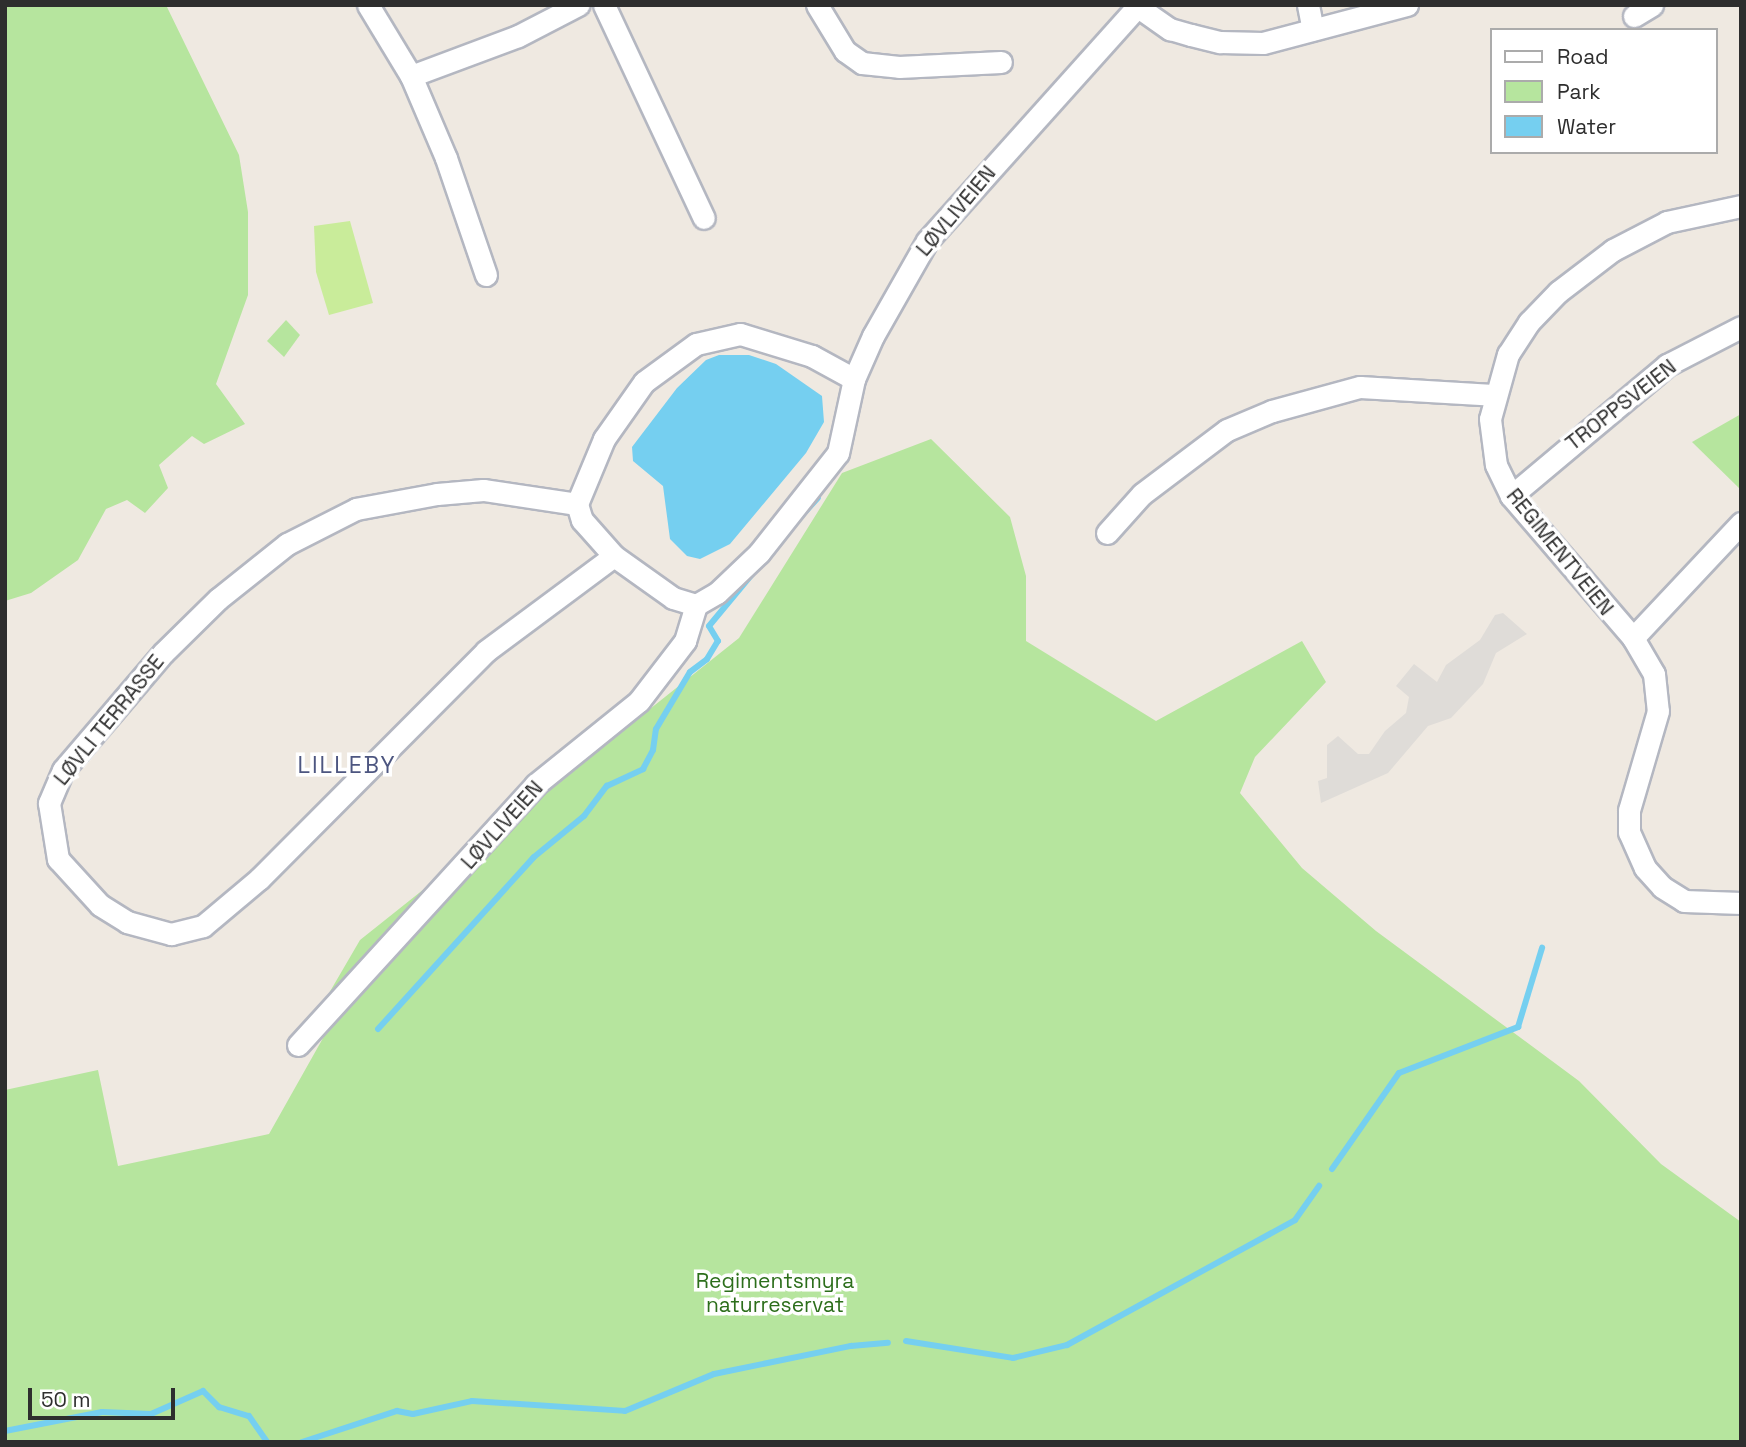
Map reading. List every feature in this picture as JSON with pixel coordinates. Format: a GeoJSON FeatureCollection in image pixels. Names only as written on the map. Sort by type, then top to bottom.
{"type":"FeatureCollection","features":[{"type":"Feature","properties":{"kind":"street"},"geometry":{"type":"LineString","coordinates":[[368,5],[411,76],[446,158],[486,275]]}},
{"type":"Feature","properties":{"kind":"street"},"geometry":{"type":"LineString","coordinates":[[411,76],[518,36],[578,5]]}},
{"type":"Feature","properties":{"kind":"street"},"geometry":{"type":"LineString","coordinates":[[604,5],[704,218]]}},
{"type":"Feature","properties":{"kind":"street"},"geometry":{"type":"LineString","coordinates":[[817,5],[845,51],[862,63],[899,67],[1001,62]]}},
{"type":"Feature","properties":{"kind":"street"},"geometry":{"type":"LineString","coordinates":[[1307,5],[1313,30]]}},
{"type":"Feature","properties":{"kind":"street","name":"LØVLIVEIEN"},"geometry":{"type":"LineString","coordinates":[[298,1045],[535,785],[639,701],[685,641],[696,604],[708,600],[759,553],[838,453],[855,379],[873,336],[927,241],[1138,6],[1170,29],[1220,42],[1263,43],[1407,5]]}},
{"type":"Feature","properties":{"kind":"street","name":"REGIMENTVEIEN"},"geometry":{"type":"LineString","coordinates":[[1741,206],[1667,222],[1586,269],[1528,322],[1508,354],[1493,395],[1491,444],[1511,496],[1649,660],[1657,690],[1653,733],[1629,810],[1636,851],[1651,877],[1684,901],[1741,903]]}},
{"type":"Feature","properties":{"kind":"street","name":"TROPPSVEIEN"},"geometry":{"type":"LineString","coordinates":[[1511,496],[1667,365],[1741,327]]}},
{"type":"Feature","properties":{"kind":"street"},"geometry":{"type":"LineString","coordinates":[[696,604],[673,598],[614,556],[588,529],[577,504],[604,439],[644,382],[695,344],[740,334],[812,356],[855,379]]}},
{"type":"Feature","properties":{"kind":"street"},"geometry":{"type":"LineString","coordinates":[[1107,533],[1142,494],[1227,430],[1272,411],[1360,387],[1493,395]]}},
{"type":"Feature","properties":{"kind":"street","name":"LØVLI TERRASSE"},"geometry":{"type":"LineString","coordinates":[[577,504],[500,492],[437,494],[356,509],[287,544],[218,598],[163,653],[63,770],[49,803],[58,859],[100,905],[127,922],[171,934],[203,926],[259,879],[486,651],[614,556]]}},
{"type":"Feature","properties":{"kind":"street"},"geometry":{"type":"LineString","coordinates":[[1633,638],[1741,523]]}},
{"type":"Feature","properties":{"kind":"green space"},"geometry":{"type":"Polygon","coordinates":[[[5,5],[166,5],[239,155],[248,212],[248,295],[216,384],[245,424],[204,444],[192,436],[159,465],[168,488],[145,513],[127,500],[106,509],[78,560],[31,593],[5,601],[5,5]]]}},
{"type":"Feature","properties":{"kind":"green space"},"geometry":{"type":"Polygon","coordinates":[[[350,221],[373,303],[329,315],[316,272],[314,226],[350,221]]]}},
{"type":"Feature","properties":{"kind":"green space"},"geometry":{"type":"Polygon","coordinates":[[[286,320],[300,335],[284,357],[267,341],[286,320]]]}},
{"type":"Feature","properties":{"kind":"green space"},"geometry":{"type":"Polygon","coordinates":[[[1741,414],[1741,490],[1692,442],[1741,414]]]}},
{"type":"Feature","properties":{"kind":"green space","name":"Regimentsmyra naturreservat"},"geometry":{"type":"Polygon","coordinates":[[[931,439],[1010,517],[1026,576],[1026,641],[1156,721],[1302,641],[1326,682],[1255,757],[1240,793],[1302,868],[1376,931],[1579,1081],[1661,1164],[1741,1222],[1741,1442],[5,1442],[5,1090],[98,1070],[118,1166],[269,1134],[327,1031],[325,1000],[360,940],[739,638],[842,473],[931,439]]]}},
{"type":"Feature","properties":{"kind":"shaded area"},"geometry":{"type":"Polygon","coordinates":[[[1503,613],[1527,634],[1496,653],[1483,684],[1451,718],[1428,726],[1388,773],[1321,803],[1318,781],[1327,778],[1327,745],[1338,736],[1358,754],[1369,754],[1385,731],[1406,713],[1409,697],[1396,686],[1414,664],[1437,682],[1446,665],[1480,640],[1495,615],[1503,613]]]}},
{"type":"Feature","properties":{"kind":"water"},"geometry":{"type":"Polygon","coordinates":[[[719,355],[749,355],[776,364],[822,396],[824,422],[806,453],[730,544],[700,559],[687,556],[670,539],[663,486],[633,461],[632,447],[677,388],[706,360],[719,355]]]}},
{"type":"Feature","properties":{"kind":"waterway"},"geometry":{"type":"LineString","coordinates":[[797,521],[818,498]]}},
{"type":"Feature","properties":{"kind":"waterway"},"geometry":{"type":"LineString","coordinates":[[378,1029],[534,857],[584,816],[607,786],[643,769],[653,750],[656,729],[690,672],[707,659],[718,641],[709,626],[758,567]]}},
{"type":"Feature","properties":{"kind":"waterway"},"geometry":{"type":"LineString","coordinates":[[1332,1169],[1399,1073],[1518,1027],[1542,948]]}},
{"type":"Feature","properties":{"kind":"waterway"},"geometry":{"type":"LineString","coordinates":[[906,1341],[1013,1358],[1067,1345],[1295,1220],[1319,1186]]}},
{"type":"Feature","properties":{"kind":"waterway"},"geometry":{"type":"LineString","coordinates":[[302,1442],[397,1411],[413,1414],[472,1401],[625,1411],[714,1374],[851,1346],[888,1343]]}},
{"type":"Feature","properties":{"kind":"waterway"},"geometry":{"type":"LineString","coordinates":[[5,1431],[102,1412],[151,1414],[203,1391],[219,1407],[249,1416],[267,1442]]}},
{"type":"Feature","properties":{"kind":"district","name":"LILLEBY"},"geometry":{"type":"Point","coordinates":[347,765]}}]}
